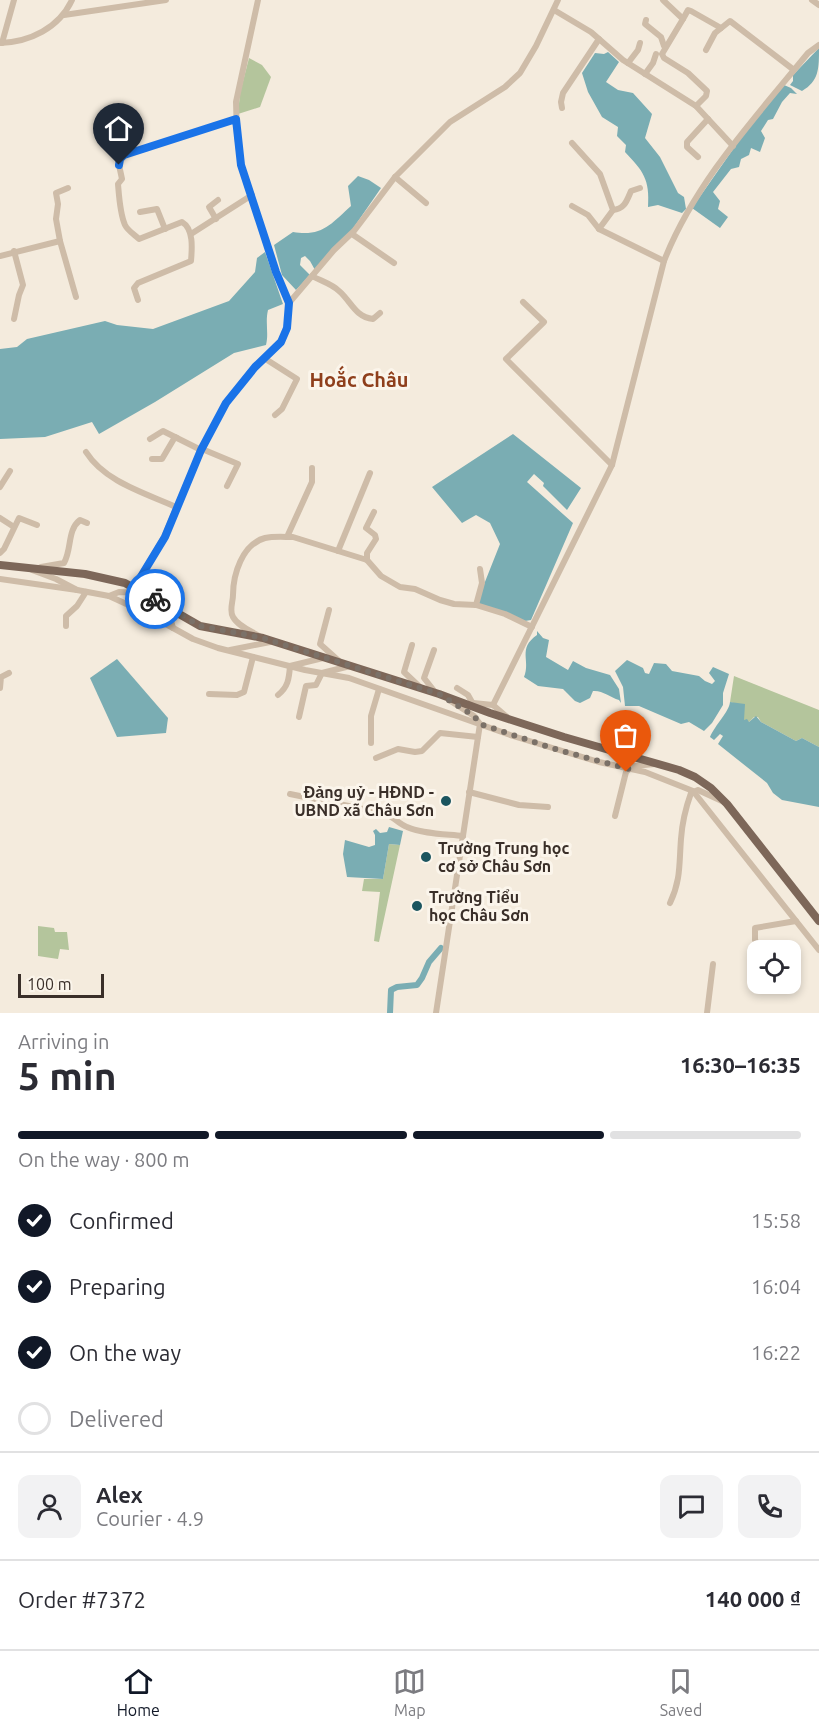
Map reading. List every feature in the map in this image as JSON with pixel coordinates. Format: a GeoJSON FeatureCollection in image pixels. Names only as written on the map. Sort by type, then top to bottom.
{"type":"FeatureCollection","features":[{"type":"Feature","properties":{"kind":"main road"},"geometry":{"type":"LineString","coordinates":[[0,565],[108,578],[134,588],[200,626],[266,640],[474,705],[510,720],[564,737],[662,764],[695,777],[711,788],[727,804],[819,921]]}},
{"type":"Feature","properties":{"kind":"street"},"geometry":{"type":"LineString","coordinates":[[14,0],[1,43],[30,37],[44,31],[64,15],[72,0]]}},
{"type":"Feature","properties":{"kind":"street"},"geometry":{"type":"LineString","coordinates":[[96,0],[97,9]]}},
{"type":"Feature","properties":{"kind":"street"},"geometry":{"type":"LineString","coordinates":[[64,15],[166,0]]}},
{"type":"Feature","properties":{"kind":"street"},"geometry":{"type":"LineString","coordinates":[[134,588],[165,537],[201,450],[226,403],[239,384],[281,342],[287,328],[289,303],[276,272],[241,165],[236,119],[236,102],[258,0]]}},
{"type":"Feature","properties":{"kind":"street"},"geometry":{"type":"LineString","coordinates":[[289,303],[352,234],[395,177],[450,122],[505,87],[520,73],[558,0]]}},
{"type":"Feature","properties":{"kind":"street"},"geometry":{"type":"LineString","coordinates":[[663,0],[683,19]]}},
{"type":"Feature","properties":{"kind":"street"},"geometry":{"type":"LineString","coordinates":[[812,0],[819,5]]}},
{"type":"Feature","properties":{"kind":"street"},"geometry":{"type":"LineString","coordinates":[[554,10],[591,32],[628,63],[696,106],[733,146]]}},
{"type":"Feature","properties":{"kind":"street"},"geometry":{"type":"LineString","coordinates":[[664,47],[688,10],[721,28]]}},
{"type":"Feature","properties":{"kind":"street"},"geometry":{"type":"LineString","coordinates":[[646,20],[645,24],[665,42],[662,54],[664,58],[688,73],[707,91],[706,96],[696,106]]}},
{"type":"Feature","properties":{"kind":"street"},"geometry":{"type":"LineString","coordinates":[[706,50],[715,33],[730,21],[794,70]]}},
{"type":"Feature","properties":{"kind":"street"},"geometry":{"type":"LineString","coordinates":[[562,108],[563,93],[600,39]]}},
{"type":"Feature","properties":{"kind":"street"},"geometry":{"type":"LineString","coordinates":[[628,63],[639,50],[640,43]]}},
{"type":"Feature","properties":{"kind":"street"},"geometry":{"type":"LineString","coordinates":[[493,705],[612,465],[664,261],[687,211],[733,146],[808,53],[819,45]]}},
{"type":"Feature","properties":{"kind":"street"},"geometry":{"type":"LineString","coordinates":[[645,74],[656,54]]}},
{"type":"Feature","properties":{"kind":"street"},"geometry":{"type":"LineString","coordinates":[[138,300],[134,288],[138,284],[191,261],[191,234],[187,225],[182,222],[138,239],[126,226],[119,195],[118,184],[122,179],[120,159],[134,152],[236,119]]}},
{"type":"Feature","properties":{"kind":"street"},"geometry":{"type":"LineString","coordinates":[[698,157],[687,147],[687,142],[708,119]]}},
{"type":"Feature","properties":{"kind":"street"},"geometry":{"type":"LineString","coordinates":[[572,142],[600,174],[613,210]]}},
{"type":"Feature","properties":{"kind":"street"},"geometry":{"type":"LineString","coordinates":[[395,177],[426,203]]}},
{"type":"Feature","properties":{"kind":"street"},"geometry":{"type":"LineString","coordinates":[[68,188],[56,194],[57,219],[60,242],[76,297]]}},
{"type":"Feature","properties":{"kind":"street"},"geometry":{"type":"LineString","coordinates":[[600,229],[613,210],[618,210],[627,203],[631,191],[640,188]]}},
{"type":"Feature","properties":{"kind":"street"},"geometry":{"type":"LineString","coordinates":[[191,234],[252,195]]}},
{"type":"Feature","properties":{"kind":"street"},"geometry":{"type":"LineString","coordinates":[[216,219],[209,207],[218,200]]}},
{"type":"Feature","properties":{"kind":"street"},"geometry":{"type":"LineString","coordinates":[[573,206],[593,219],[600,229],[664,261]]}},
{"type":"Feature","properties":{"kind":"street"},"geometry":{"type":"LineString","coordinates":[[140,212],[157,209],[165,229]]}},
{"type":"Feature","properties":{"kind":"street"},"geometry":{"type":"LineString","coordinates":[[352,234],[394,263]]}},
{"type":"Feature","properties":{"kind":"street"},"geometry":{"type":"LineString","coordinates":[[0,256],[60,242]]}},
{"type":"Feature","properties":{"kind":"street"},"geometry":{"type":"LineString","coordinates":[[14,251],[23,285],[18,295],[14,319]]}},
{"type":"Feature","properties":{"kind":"street"},"geometry":{"type":"LineString","coordinates":[[312,276],[341,292],[351,307],[365,318],[373,319],[380,313]]}},
{"type":"Feature","properties":{"kind":"street"},"geometry":{"type":"LineString","coordinates":[[522,302],[544,322],[506,359],[612,465]]}},
{"type":"Feature","properties":{"kind":"street"},"geometry":{"type":"LineString","coordinates":[[264,358],[297,379],[282,409],[275,415]]}},
{"type":"Feature","properties":{"kind":"street"},"geometry":{"type":"LineString","coordinates":[[150,439],[164,431],[201,450],[238,464],[227,486]]}},
{"type":"Feature","properties":{"kind":"street"},"geometry":{"type":"LineString","coordinates":[[152,459],[162,459],[172,440],[177,438]]}},
{"type":"Feature","properties":{"kind":"street"},"geometry":{"type":"LineString","coordinates":[[86,452],[105,473],[176,507]]}},
{"type":"Feature","properties":{"kind":"street"},"geometry":{"type":"LineString","coordinates":[[287,537],[312,482],[312,468]]}},
{"type":"Feature","properties":{"kind":"street"},"geometry":{"type":"LineString","coordinates":[[0,487],[10,471]]}},
{"type":"Feature","properties":{"kind":"street"},"geometry":{"type":"LineString","coordinates":[[338,551],[370,473]]}},
{"type":"Feature","properties":{"kind":"street"},"geometry":{"type":"LineString","coordinates":[[366,560],[367,553],[376,539],[375,535],[366,528],[374,512]]}},
{"type":"Feature","properties":{"kind":"street"},"geometry":{"type":"LineString","coordinates":[[0,518],[14,527]]}},
{"type":"Feature","properties":{"kind":"street"},"geometry":{"type":"LineString","coordinates":[[0,553],[19,518],[37,525]]}},
{"type":"Feature","properties":{"kind":"street"},"geometry":{"type":"LineString","coordinates":[[30,569],[64,563],[71,534],[77,522],[80,520],[87,523]]}},
{"type":"Feature","properties":{"kind":"street"},"geometry":{"type":"LineString","coordinates":[[266,640],[235,620],[232,615],[233,579],[250,548],[264,538],[287,537],[366,560],[381,576],[400,587],[415,589],[454,604],[476,605],[506,614],[532,627]]}},
{"type":"Feature","properties":{"kind":"street"},"geometry":{"type":"LineString","coordinates":[[30,569],[77,590]]}},
{"type":"Feature","properties":{"kind":"street"},"geometry":{"type":"LineString","coordinates":[[476,605],[482,583],[480,569]]}},
{"type":"Feature","properties":{"kind":"street"},"geometry":{"type":"LineString","coordinates":[[0,579],[109,596],[193,639],[253,657],[349,678],[558,750],[645,772],[693,791],[698,790],[727,804]]}},
{"type":"Feature","properties":{"kind":"street"},"geometry":{"type":"LineString","coordinates":[[66,626],[66,616],[77,606],[86,592]]}},
{"type":"Feature","properties":{"kind":"street"},"geometry":{"type":"LineString","coordinates":[[109,596],[119,592],[147,595],[167,613],[173,628]]}},
{"type":"Feature","properties":{"kind":"street"},"geometry":{"type":"LineString","coordinates":[[329,610],[320,645],[347,665]]}},
{"type":"Feature","properties":{"kind":"street"},"geometry":{"type":"LineString","coordinates":[[226,650],[266,640]]}},
{"type":"Feature","properties":{"kind":"street"},"geometry":{"type":"LineString","coordinates":[[412,645],[404,672],[421,688]]}},
{"type":"Feature","properties":{"kind":"street"},"geometry":{"type":"LineString","coordinates":[[434,650],[424,678],[437,693],[474,716],[480,724],[436,1013]]}},
{"type":"Feature","properties":{"kind":"street"},"geometry":{"type":"LineString","coordinates":[[209,694],[237,695],[244,692],[253,657]]}},
{"type":"Feature","properties":{"kind":"street"},"geometry":{"type":"LineString","coordinates":[[290,666],[323,658]]}},
{"type":"Feature","properties":{"kind":"street"},"geometry":{"type":"LineString","coordinates":[[299,717],[305,687],[316,685],[322,673],[347,665]]}},
{"type":"Feature","properties":{"kind":"street"},"geometry":{"type":"LineString","coordinates":[[278,695],[288,683],[290,666]]}},
{"type":"Feature","properties":{"kind":"street"},"geometry":{"type":"LineString","coordinates":[[0,688],[1,676],[9,673]]}},
{"type":"Feature","properties":{"kind":"street"},"geometry":{"type":"LineString","coordinates":[[457,688],[468,695],[474,705],[493,705],[510,720]]}},
{"type":"Feature","properties":{"kind":"street"},"geometry":{"type":"LineString","coordinates":[[371,743],[371,716],[379,689]]}},
{"type":"Feature","properties":{"kind":"street"},"geometry":{"type":"LineString","coordinates":[[376,758],[398,749],[422,751],[440,733],[478,737]]}},
{"type":"Feature","properties":{"kind":"street"},"geometry":{"type":"LineString","coordinates":[[615,816],[625,773],[633,766],[662,764]]}},
{"type":"Feature","properties":{"kind":"street"},"geometry":{"type":"LineString","coordinates":[[670,903],[679,878],[681,837],[690,795],[693,791]]}},
{"type":"Feature","properties":{"kind":"street"},"geometry":{"type":"LineString","coordinates":[[693,791],[819,950]]}},
{"type":"Feature","properties":{"kind":"street"},"geometry":{"type":"LineString","coordinates":[[469,792],[519,805],[548,807]]}},
{"type":"Feature","properties":{"kind":"street"},"geometry":{"type":"LineString","coordinates":[[290,794],[390,815],[410,829],[463,836]]}},
{"type":"Feature","properties":{"kind":"street"},"geometry":{"type":"LineString","coordinates":[[754,940],[755,928],[796,921]]}},
{"type":"Feature","properties":{"kind":"street"},"geometry":{"type":"LineString","coordinates":[[707,1013],[713,964]]}},
{"type":"Feature","properties":{"kind":"green space"},"geometry":{"type":"Polygon","coordinates":[[[249,58],[262,65],[271,77],[260,107],[238,114],[240,93],[249,58]]]}},
{"type":"Feature","properties":{"kind":"green space"},"geometry":{"type":"Polygon","coordinates":[[[734,676],[819,710],[819,747],[802,738],[796,741],[761,722],[758,717],[754,717],[749,722],[744,720],[741,705],[730,702],[734,676]]]}},
{"type":"Feature","properties":{"kind":"green space"},"geometry":{"type":"Polygon","coordinates":[[[389,844],[400,845],[379,942],[374,941],[380,892],[362,891],[364,879],[383,879],[389,844]]]}},
{"type":"Feature","properties":{"kind":"green space"},"geometry":{"type":"Polygon","coordinates":[[[38,926],[54,928],[55,932],[67,932],[69,950],[60,949],[58,959],[38,956],[38,926]]]}},
{"type":"Feature","properties":{"kind":"water"},"geometry":{"type":"Polygon","coordinates":[[[819,48],[817,74],[812,83],[802,91],[790,85],[793,75],[819,48]]]}},
{"type":"Feature","properties":{"kind":"water"},"geometry":{"type":"Polygon","coordinates":[[[608,52],[619,62],[606,82],[618,90],[633,93],[652,114],[645,138],[660,157],[678,193],[684,197],[686,209],[682,213],[658,205],[648,207],[648,189],[644,176],[625,152],[626,145],[617,136],[618,127],[602,117],[588,92],[582,73],[595,53],[608,52]]]}},
{"type":"Feature","properties":{"kind":"water"},"geometry":{"type":"Polygon","coordinates":[[[784,85],[797,94],[790,93],[773,119],[768,120],[761,131],[765,138],[760,152],[751,148],[749,155],[741,159],[739,167],[731,169],[713,192],[720,201],[718,209],[728,217],[720,228],[692,208],[743,135],[784,85]]]}},
{"type":"Feature","properties":{"kind":"water"},"geometry":{"type":"Polygon","coordinates":[[[358,176],[381,188],[352,230],[315,270],[305,256],[301,258],[300,265],[310,275],[296,290],[282,275],[274,245],[293,232],[311,233],[332,223],[351,206],[348,186],[358,176]]]}},
{"type":"Feature","properties":{"kind":"water"},"geometry":{"type":"Polygon","coordinates":[[[265,252],[283,304],[268,310],[266,345],[234,353],[99,434],[92,422],[45,437],[0,439],[0,349],[17,347],[27,339],[105,321],[117,325],[153,329],[229,301],[255,272],[257,258],[265,252]]]}},
{"type":"Feature","properties":{"kind":"water"},"geometry":{"type":"Polygon","coordinates":[[[513,434],[581,488],[567,510],[534,474],[527,482],[573,523],[531,620],[525,621],[478,606],[477,602],[500,544],[490,523],[476,515],[462,523],[432,487],[513,434]]]}},
{"type":"Feature","properties":{"kind":"water"},"geometry":{"type":"Polygon","coordinates":[[[537,631],[543,638],[549,640],[546,657],[568,670],[573,661],[586,668],[610,675],[619,689],[621,703],[603,693],[593,691],[590,698],[580,703],[563,689],[538,686],[524,677],[526,650],[531,640],[537,635],[537,631]]]}},
{"type":"Feature","properties":{"kind":"water"},"geometry":{"type":"Polygon","coordinates":[[[117,659],[168,718],[166,733],[117,737],[90,678],[117,659]]]}},
{"type":"Feature","properties":{"kind":"water"},"geometry":{"type":"Polygon","coordinates":[[[627,660],[643,668],[645,673],[649,674],[654,663],[666,664],[672,671],[699,676],[712,684],[715,681],[709,673],[713,667],[729,674],[723,693],[723,705],[704,731],[689,722],[681,724],[639,706],[625,706],[623,687],[615,671],[627,660]]]}},
{"type":"Feature","properties":{"kind":"water"},"geometry":{"type":"Polygon","coordinates":[[[730,702],[745,704],[744,720],[747,719],[749,722],[756,716],[761,722],[796,741],[802,738],[819,747],[819,807],[782,800],[773,793],[767,783],[718,744],[723,736],[720,734],[714,740],[710,737],[730,702]]]}},
{"type":"Feature","properties":{"kind":"water"},"geometry":{"type":"Polygon","coordinates":[[[389,827],[403,831],[400,845],[389,844],[383,879],[347,877],[343,854],[345,840],[369,847],[375,845],[373,831],[376,829],[380,833],[387,832],[389,827]]]}},
{"type":"Feature","properties":{"kind":"waterway"},"geometry":{"type":"LineString","coordinates":[[390,1013],[391,990],[397,987],[417,985],[429,962],[441,948]]}},
{"type":"Feature","properties":{"kind":"way so far"},"geometry":{"type":"LineString","coordinates":[[155,599],[200,626],[263,638],[439,694],[474,716],[480,724],[558,750],[629,769],[626,772]]}},
{"type":"Feature","properties":{"kind":"place","name":"Đảng uỷ - HĐND - UBND xã Châu Sơn"},"geometry":{"type":"Point","coordinates":[446,801]}},
{"type":"Feature","properties":{"kind":"place","name":"Trường Trung học cơ sở Châu Sơn"},"geometry":{"type":"Point","coordinates":[426,857]}},
{"type":"Feature","properties":{"kind":"place","name":"Trường Tiểu học Châu Sơn"},"geometry":{"type":"Point","coordinates":[417,906]}},
{"type":"Feature","properties":{"kind":"district","name":"Hoắc Châu"},"geometry":{"type":"Point","coordinates":[359,379]}},
{"type":"Feature","properties":{"kind":"route"},"geometry":{"type":"LineString","coordinates":[[119,165],[124,155],[236,119],[241,165],[276,272],[289,303],[287,328],[281,342],[239,384],[226,403],[201,450],[165,537],[134,588],[155,599]]}}]}
